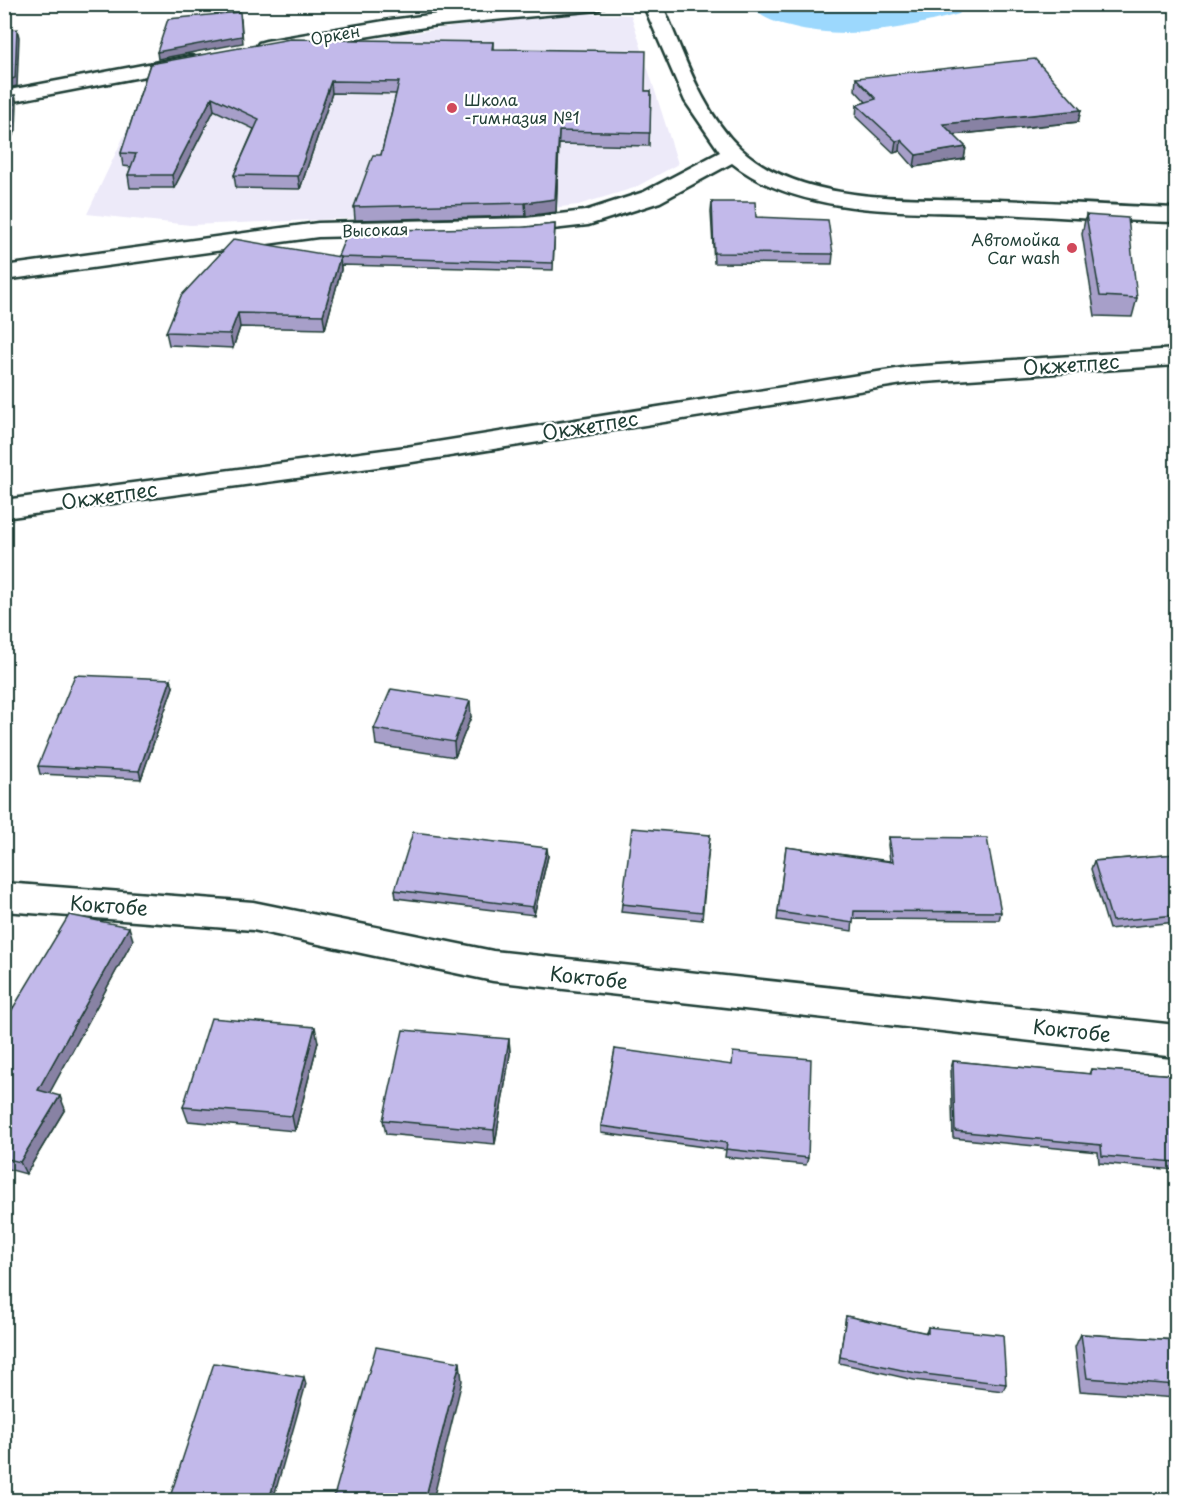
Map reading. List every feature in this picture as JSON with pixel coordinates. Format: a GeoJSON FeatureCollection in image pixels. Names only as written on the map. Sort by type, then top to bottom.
{"type":"FeatureCollection","features":[{"type":"Feature","properties":{"kind":"street","name":"Оркен"},"geometry":{"type":"LineString","coordinates":[[251,50],[356,30],[448,17],[598,4]]}},
{"type":"Feature","properties":{"kind":"street"},"geometry":{"type":"LineString","coordinates":[[652,4],[701,114],[733,154],[760,174],[797,187],[864,201],[1176,215]]}},
{"type":"Feature","properties":{"kind":"street"},"geometry":{"type":"LineString","coordinates":[[4,97],[216,57]]}},
{"type":"Feature","properties":{"kind":"street","name":"Высокая"},"geometry":{"type":"LineString","coordinates":[[4,273],[318,230],[526,225],[588,218],[652,197],[733,154]]}},
{"type":"Feature","properties":{"kind":"street","name":"Окжетпес"},"geometry":{"type":"LineString","coordinates":[[4,508],[405,455],[909,375],[1176,357]]}},
{"type":"Feature","properties":{"kind":"street","name":"Коктобе"},"geometry":{"type":"LineString","coordinates":[[4,897],[253,916],[493,966],[1176,1041]]}},
{"type":"Feature","properties":{"kind":"shaded area"},"geometry":{"type":"Polygon","coordinates":[[[569,13],[631,15],[678,164],[634,188],[578,205],[516,212],[190,225],[87,214],[150,81],[346,43],[451,27],[569,13]]]}},
{"type":"Feature","properties":{"kind":"building"},"geometry":{"type":"Polygon","coordinates":[[[4,4],[9,4],[7,30],[17,29],[15,78],[4,81],[4,4]]]}},
{"type":"Feature","properties":{"kind":"building"},"geometry":{"type":"Polygon","coordinates":[[[240,12],[242,36],[157,52],[168,19],[240,12]]]}},
{"type":"Feature","properties":{"kind":"building"},"geometry":{"type":"Polygon","coordinates":[[[290,39],[493,42],[492,49],[646,51],[645,91],[651,91],[650,133],[559,131],[555,199],[525,203],[354,207],[373,155],[381,155],[399,82],[331,81],[298,176],[234,175],[259,119],[212,97],[172,175],[128,175],[136,154],[121,153],[150,64],[290,39]]]}},
{"type":"Feature","properties":{"kind":"building"},"geometry":{"type":"Polygon","coordinates":[[[1035,59],[1081,110],[943,124],[966,147],[916,155],[901,140],[896,141],[857,105],[876,99],[856,78],[1035,59]]]}},
{"type":"Feature","properties":{"kind":"building"},"geometry":{"type":"Polygon","coordinates":[[[15,95],[14,123],[4,137],[4,97],[15,95]]]}},
{"type":"Feature","properties":{"kind":"building"},"geometry":{"type":"Polygon","coordinates":[[[712,202],[755,202],[756,217],[828,220],[833,254],[714,253],[712,202]]]}},
{"type":"Feature","properties":{"kind":"building"},"geometry":{"type":"Polygon","coordinates":[[[1086,215],[1128,218],[1137,298],[1100,296],[1086,215]]]}},
{"type":"Feature","properties":{"kind":"building"},"geometry":{"type":"Polygon","coordinates":[[[555,224],[553,263],[338,256],[348,231],[526,227],[555,224]]]}},
{"type":"Feature","properties":{"kind":"building"},"geometry":{"type":"Polygon","coordinates":[[[234,239],[340,257],[323,315],[238,313],[230,334],[166,332],[181,296],[234,239]]]}},
{"type":"Feature","properties":{"kind":"building"},"geometry":{"type":"Polygon","coordinates":[[[75,675],[171,679],[139,771],[38,766],[75,675]]]}},
{"type":"Feature","properties":{"kind":"building"},"geometry":{"type":"Polygon","coordinates":[[[391,689],[470,701],[454,742],[374,729],[391,689]]]}},
{"type":"Feature","properties":{"kind":"building"},"geometry":{"type":"Polygon","coordinates":[[[632,828],[710,835],[702,912],[622,904],[632,828]]]}},
{"type":"Feature","properties":{"kind":"building"},"geometry":{"type":"Polygon","coordinates":[[[413,832],[547,848],[533,907],[395,890],[413,832]]]}},
{"type":"Feature","properties":{"kind":"building"},"geometry":{"type":"Polygon","coordinates":[[[889,837],[987,838],[1001,912],[854,911],[853,923],[778,912],[786,847],[893,862],[889,837]]]}},
{"type":"Feature","properties":{"kind":"building"},"geometry":{"type":"Polygon","coordinates":[[[1176,854],[1176,915],[1112,921],[1094,861],[1176,854]]]}},
{"type":"Feature","properties":{"kind":"building"},"geometry":{"type":"Polygon","coordinates":[[[69,915],[129,927],[38,1090],[60,1096],[20,1162],[4,1158],[4,1023],[69,915]]]}},
{"type":"Feature","properties":{"kind":"building"},"geometry":{"type":"Polygon","coordinates":[[[211,1018],[315,1027],[292,1116],[183,1107],[211,1018]]]}},
{"type":"Feature","properties":{"kind":"building"},"geometry":{"type":"Polygon","coordinates":[[[403,1030],[509,1039],[494,1130],[383,1120],[403,1030]]]}},
{"type":"Feature","properties":{"kind":"building"},"geometry":{"type":"Polygon","coordinates":[[[615,1049],[732,1065],[733,1052],[811,1059],[808,1158],[726,1149],[727,1143],[601,1126],[615,1049]]]}},
{"type":"Feature","properties":{"kind":"building"},"geometry":{"type":"Polygon","coordinates":[[[953,1061],[1091,1074],[1091,1069],[1176,1075],[1176,1162],[1102,1156],[1101,1145],[955,1131],[953,1061]]]}},
{"type":"Feature","properties":{"kind":"building"},"geometry":{"type":"Polygon","coordinates":[[[846,1316],[928,1333],[928,1327],[1003,1335],[1006,1384],[916,1373],[840,1357],[846,1316]]]}},
{"type":"Feature","properties":{"kind":"building"},"geometry":{"type":"Polygon","coordinates":[[[1081,1334],[1176,1340],[1176,1385],[1087,1378],[1081,1334]]]}},
{"type":"Feature","properties":{"kind":"building"},"geometry":{"type":"Polygon","coordinates":[[[376,1347],[460,1362],[425,1500],[333,1500],[376,1347]]]}},
{"type":"Feature","properties":{"kind":"building"},"geometry":{"type":"Polygon","coordinates":[[[214,1363],[304,1377],[269,1500],[169,1500],[214,1363]]]}},
{"type":"Feature","properties":{"kind":"waterway"},"geometry":{"type":"LineString","coordinates":[[773,4],[792,13],[835,20],[880,18],[943,4]]}},
{"type":"Feature","properties":{"kind":"place","name":"Школа -гимназия №1"},"geometry":{"type":"Point","coordinates":[452,108]}},
{"type":"Feature","properties":{"kind":"place","name":"Автомойка Car wash"},"geometry":{"type":"Point","coordinates":[1072,248]}}]}
